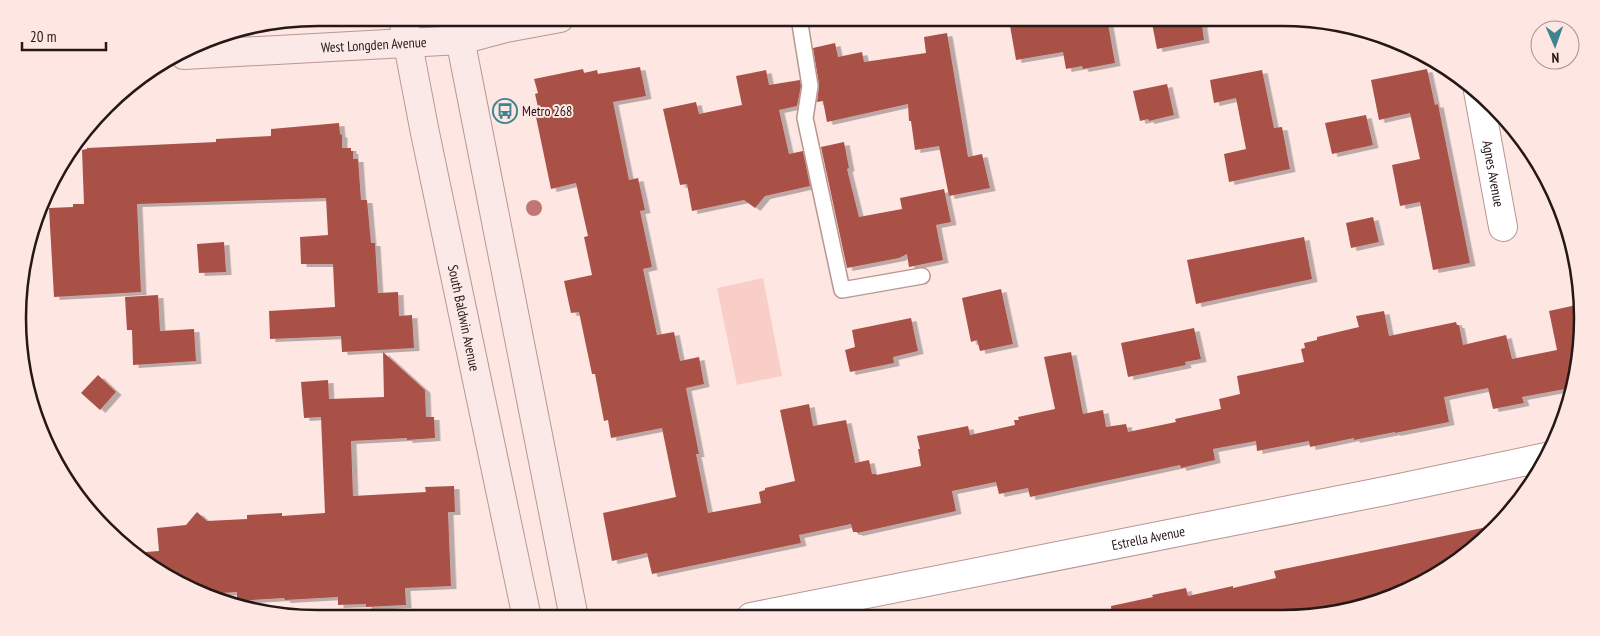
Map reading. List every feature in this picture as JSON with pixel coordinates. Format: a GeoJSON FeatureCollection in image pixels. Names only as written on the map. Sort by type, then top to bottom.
{"type":"FeatureCollection","features":[{"type":"Feature","properties":{"kind":"main road","name":"West Longden Avenue"},"geometry":{"type":"LineString","coordinates":[[193,54],[406,30],[506,28],[517,26]]}},
{"type":"Feature","properties":{"kind":"main road"},"geometry":{"type":"LineString","coordinates":[[458,29],[572,610]]}},
{"type":"Feature","properties":{"kind":"main road","name":"South Baldwin Avenue"},"geometry":{"type":"LineString","coordinates":[[406,30],[425,133],[525,610]]}},
{"type":"Feature","properties":{"kind":"street","name":"Agnes Avenue"},"geometry":{"type":"LineString","coordinates":[[1481,105],[1503,227]]}},
{"type":"Feature","properties":{"kind":"street","name":"Estrella Avenue"},"geometry":{"type":"LineString","coordinates":[[786,610],[1381,492],[1538,459]]}},
{"type":"Feature","properties":{"kind":"lane"},"geometry":{"type":"LineString","coordinates":[[801,26],[810,86],[805,118],[842,290],[922,276]]}},
{"type":"Feature","properties":{"kind":"shaded area"},"geometry":{"type":"Polygon","coordinates":[[[763,278],[782,376],[737,385],[717,288],[763,278]]]}},
{"type":"Feature","properties":{"kind":"building"},"geometry":{"type":"Polygon","coordinates":[[[1010,26],[1108,26],[1115,63],[1083,69],[1082,66],[1066,69],[1063,52],[1016,60],[1010,26]]]}},
{"type":"Feature","properties":{"kind":"building"},"geometry":{"type":"Polygon","coordinates":[[[1153,26],[1202,26],[1204,40],[1157,49],[1153,26]]]}},
{"type":"Feature","properties":{"kind":"building"},"geometry":{"type":"Polygon","coordinates":[[[947,33],[968,157],[982,154],[990,188],[949,196],[939,146],[915,150],[911,121],[909,121],[908,104],[827,122],[823,101],[817,102],[819,85],[813,48],[835,43],[838,57],[862,52],[864,62],[926,53],[924,37],[947,33]]]}},
{"type":"Feature","properties":{"kind":"building"},"geometry":{"type":"Polygon","coordinates":[[[640,67],[646,96],[613,102],[629,180],[638,178],[645,210],[640,211],[652,267],[643,269],[657,335],[674,332],[680,361],[699,357],[704,384],[686,388],[699,454],[696,454],[708,513],[761,503],[759,492],[765,490],[765,488],[795,481],[780,410],[809,404],[813,426],[846,420],[855,463],[869,460],[872,474],[876,475],[921,466],[917,436],[968,426],[970,435],[1015,425],[1014,420],[1019,420],[1018,417],[1055,409],[1044,357],[1071,352],[1083,414],[1103,410],[1106,427],[1126,424],[1128,432],[1176,422],[1175,419],[1221,409],[1219,399],[1240,394],[1237,376],[1304,362],[1301,349],[1305,348],[1304,343],[1317,340],[1317,337],[1359,327],[1356,316],[1384,311],[1389,336],[1456,322],[1459,325],[1463,345],[1506,335],[1512,359],[1557,350],[1549,311],[1573,306],[1573,337],[1565,389],[1522,397],[1524,403],[1493,409],[1488,388],[1444,397],[1449,422],[1310,447],[1309,441],[1257,451],[1256,441],[1213,449],[1215,460],[1181,468],[1180,465],[1030,497],[1028,488],[999,494],[996,482],[952,491],[956,511],[857,533],[853,532],[851,524],[799,535],[801,543],[652,574],[647,553],[612,561],[603,513],[676,497],[662,428],[611,438],[608,420],[604,421],[595,374],[592,374],[579,312],[571,313],[564,281],[592,275],[584,237],[588,236],[576,183],[551,189],[536,117],[540,116],[535,94],[538,93],[534,79],[583,69],[584,73],[597,70],[598,74],[640,67]]]}},
{"type":"Feature","properties":{"kind":"building"},"geometry":{"type":"Polygon","coordinates":[[[1427,69],[1435,105],[1438,104],[1470,263],[1433,270],[1420,202],[1400,206],[1392,165],[1420,159],[1410,113],[1379,120],[1371,80],[1427,69]]]}},
{"type":"Feature","properties":{"kind":"building"},"geometry":{"type":"Polygon","coordinates":[[[766,70],[769,85],[800,80],[801,86],[797,106],[779,110],[789,154],[803,151],[810,186],[765,196],[755,208],[744,200],[692,211],[687,184],[680,185],[663,109],[696,102],[699,114],[742,105],[736,76],[766,70]]]}},
{"type":"Feature","properties":{"kind":"building"},"geometry":{"type":"Polygon","coordinates":[[[1262,70],[1274,128],[1282,127],[1290,169],[1229,182],[1224,154],[1246,149],[1236,98],[1214,103],[1210,80],[1262,70]]]}},
{"type":"Feature","properties":{"kind":"building"},"geometry":{"type":"Polygon","coordinates":[[[1167,84],[1174,115],[1149,121],[1148,119],[1140,121],[1133,91],[1167,84]]]}},
{"type":"Feature","properties":{"kind":"building"},"geometry":{"type":"Polygon","coordinates":[[[1366,115],[1373,145],[1332,154],[1325,123],[1366,115]]]}},
{"type":"Feature","properties":{"kind":"building"},"geometry":{"type":"Polygon","coordinates":[[[339,123],[340,134],[342,135],[342,148],[351,148],[353,159],[358,159],[361,200],[367,200],[371,243],[375,243],[378,293],[398,292],[399,316],[412,315],[414,348],[342,352],[341,336],[270,339],[269,311],[335,307],[333,264],[301,264],[300,237],[328,235],[326,198],[137,204],[141,292],[54,297],[49,208],[73,207],[73,204],[84,204],[82,150],[87,148],[216,142],[216,139],[271,136],[271,129],[339,123]]]}},
{"type":"Feature","properties":{"kind":"building"},"geometry":{"type":"Polygon","coordinates":[[[844,142],[849,168],[847,169],[859,217],[902,209],[900,198],[944,189],[951,222],[936,225],[943,260],[909,267],[907,254],[899,258],[847,268],[821,147],[844,142]]]}},
{"type":"Feature","properties":{"kind":"building"},"geometry":{"type":"Polygon","coordinates":[[[1373,217],[1379,242],[1351,248],[1346,223],[1373,217]]]}},
{"type":"Feature","properties":{"kind":"building"},"geometry":{"type":"Polygon","coordinates":[[[1304,237],[1312,279],[1196,304],[1187,260],[1304,237]]]}},
{"type":"Feature","properties":{"kind":"building"},"geometry":{"type":"Polygon","coordinates":[[[224,242],[226,272],[199,273],[197,244],[224,242]]]}},
{"type":"Feature","properties":{"kind":"building"},"geometry":{"type":"Polygon","coordinates":[[[1001,289],[1013,344],[980,351],[977,340],[971,342],[962,298],[1001,289]]]}},
{"type":"Feature","properties":{"kind":"building"},"geometry":{"type":"Polygon","coordinates":[[[158,295],[160,331],[194,329],[196,361],[133,365],[132,330],[127,330],[125,297],[158,295]]]}},
{"type":"Feature","properties":{"kind":"building"},"geometry":{"type":"Polygon","coordinates":[[[911,318],[918,351],[893,357],[894,363],[850,372],[845,350],[855,347],[852,330],[911,318]]]}},
{"type":"Feature","properties":{"kind":"building"},"geometry":{"type":"Polygon","coordinates":[[[1194,328],[1201,359],[1185,362],[1186,365],[1128,377],[1121,343],[1194,328]]]}},
{"type":"Feature","properties":{"kind":"building"},"geometry":{"type":"Polygon","coordinates":[[[383,352],[425,390],[426,417],[434,417],[435,438],[351,441],[353,496],[426,492],[425,487],[454,486],[455,512],[448,512],[451,586],[405,588],[406,605],[366,607],[366,604],[338,605],[338,597],[244,601],[237,598],[237,592],[221,593],[189,580],[144,552],[159,551],[157,528],[186,525],[197,512],[207,521],[247,519],[247,515],[282,513],[282,516],[325,513],[321,417],[304,418],[301,382],[328,380],[329,399],[384,397],[383,352]]]}},
{"type":"Feature","properties":{"kind":"building"},"geometry":{"type":"Polygon","coordinates":[[[98,375],[116,392],[100,410],[81,393],[98,375]]]}},
{"type":"Feature","properties":{"kind":"building"},"geometry":{"type":"Polygon","coordinates":[[[1484,528],[1460,549],[1428,571],[1394,588],[1358,600],[1320,607],[1282,610],[1111,610],[1111,606],[1186,588],[1188,596],[1276,578],[1274,571],[1484,528]]]}},
{"type":"Feature","properties":{"kind":"place","name":"Metro 268"},"geometry":{"type":"Point","coordinates":[505,111]}}]}
